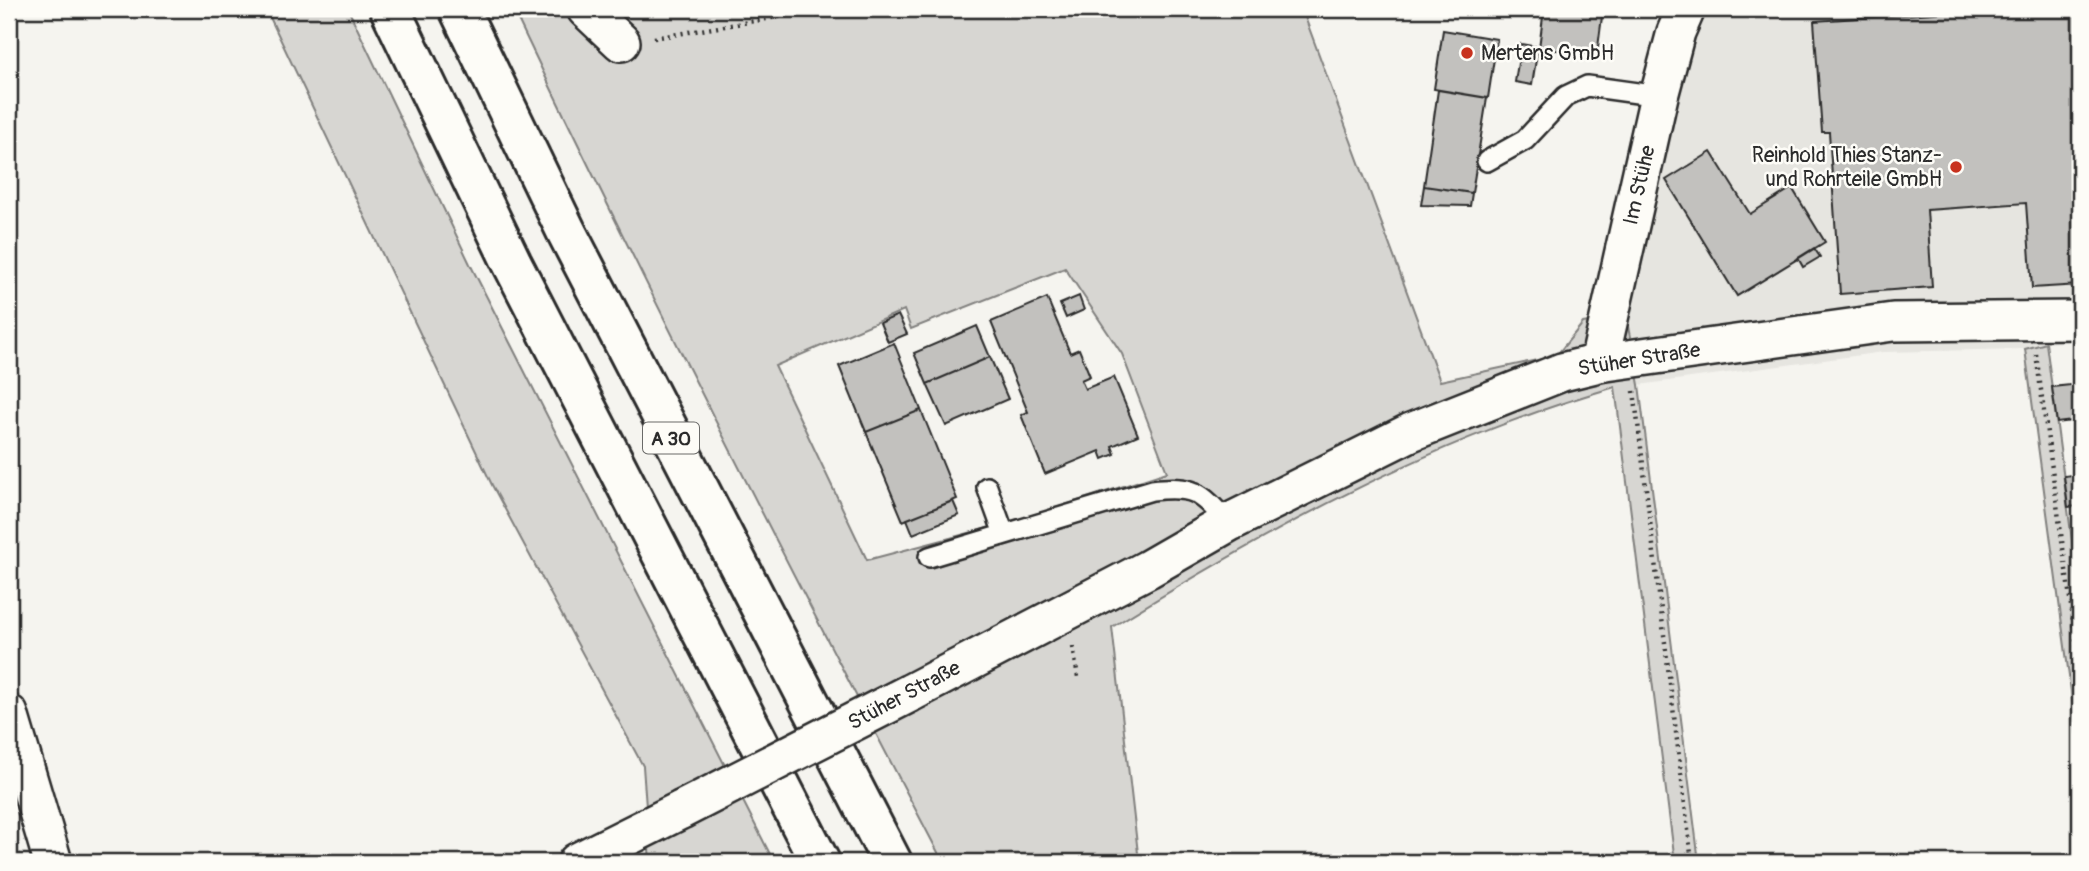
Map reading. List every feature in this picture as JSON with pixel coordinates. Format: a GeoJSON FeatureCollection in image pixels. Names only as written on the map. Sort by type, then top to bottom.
{"type":"FeatureCollection","features":[{"type":"Feature","properties":{"kind":"highway","name":"A 30"},"geometry":{"type":"LineString","coordinates":[[390,9],[512,263],[820,862]]}},
{"type":"Feature","properties":{"kind":"highway","name":"A 30"},"geometry":{"type":"LineString","coordinates":[[459,9],[566,231],[892,862]]}},
{"type":"Feature","properties":{"kind":"street"},"geometry":{"type":"LineString","coordinates":[[586,9],[621,42]]}},
{"type":"Feature","properties":{"kind":"street","name":"Im Stühe"},"geometry":{"type":"LineString","coordinates":[[1614,361],[1659,96],[1676,33],[1686,9]]}},
{"type":"Feature","properties":{"kind":"street","name":"Stüher Straße"},"geometry":{"type":"LineString","coordinates":[[577,862],[910,693],[1148,569],[1228,523],[1410,432],[1562,372],[1614,361],[1893,322],[2031,318],[2080,320]]}},
{"type":"Feature","properties":{"kind":"street"},"geometry":{"type":"LineString","coordinates":[[9,714],[53,862]]}},
{"type":"Feature","properties":{"kind":"lane"},"geometry":{"type":"LineString","coordinates":[[1487,161],[1525,141],[1566,96],[1587,86],[1659,96]]}},
{"type":"Feature","properties":{"kind":"lane"},"geometry":{"type":"LineString","coordinates":[[929,557],[1152,490],[1180,486],[1200,493],[1228,523]]}},
{"type":"Feature","properties":{"kind":"lane"},"geometry":{"type":"LineString","coordinates":[[987,488],[1004,534]]}},
{"type":"Feature","properties":{"kind":"path"},"geometry":{"type":"LineString","coordinates":[[621,42],[825,9]]}},
{"type":"Feature","properties":{"kind":"path"},"geometry":{"type":"LineString","coordinates":[[2031,318],[2080,670]]}},
{"type":"Feature","properties":{"kind":"path"},"geometry":{"type":"LineString","coordinates":[[1614,361],[1692,862]]}},
{"type":"Feature","properties":{"kind":"shaded area"},"geometry":{"type":"Polygon","coordinates":[[[266,9],[348,9],[470,264],[774,862],[650,862],[643,766],[492,485],[266,9]]]}},
{"type":"Feature","properties":{"kind":"shaded area"},"geometry":{"type":"Polygon","coordinates":[[[513,9],[1302,9],[1440,381],[1556,356],[1583,323],[1626,316],[1639,385],[1699,862],[1675,862],[1615,387],[1483,432],[1356,489],[1232,555],[1112,627],[1139,862],[943,862],[724,438],[513,9]],[[1065,268],[911,329],[904,310],[775,366],[867,560],[1022,519],[1167,472],[1122,354],[1065,268]]]}},
{"type":"Feature","properties":{"kind":"shaded area"},"geometry":{"type":"Polygon","coordinates":[[[1698,9],[2080,9],[2080,341],[2046,343],[2025,349],[1883,352],[1639,385],[1626,316],[1698,9]]]}},
{"type":"Feature","properties":{"kind":"shaded area"},"geometry":{"type":"Polygon","coordinates":[[[2046,343],[2080,601],[2080,758],[2025,349],[2046,343]]]}},
{"type":"Feature","properties":{"kind":"building"},"geometry":{"type":"Polygon","coordinates":[[[1544,9],[1603,9],[1597,55],[1539,48],[1544,9]]]}},
{"type":"Feature","properties":{"kind":"building"},"geometry":{"type":"Polygon","coordinates":[[[1866,9],[1887,9],[1887,12],[1866,14],[1866,9]]]}},
{"type":"Feature","properties":{"kind":"building","name":"Reinhold Thies Stanz- und Rohrteile GmbH"},"geometry":{"type":"Polygon","coordinates":[[[1995,9],[2080,9],[2080,285],[2032,288],[2026,203],[1927,210],[1932,287],[1840,294],[1829,132],[1822,132],[1814,21],[1995,9]]]}},
{"type":"Feature","properties":{"kind":"building","name":"Mertens GmbH"},"geometry":{"type":"Polygon","coordinates":[[[1443,30],[1497,39],[1488,98],[1434,89],[1443,30]]]}},
{"type":"Feature","properties":{"kind":"building"},"geometry":{"type":"Polygon","coordinates":[[[1521,44],[1538,47],[1532,85],[1515,82],[1521,44]]]}},
{"type":"Feature","properties":{"kind":"building"},"geometry":{"type":"Polygon","coordinates":[[[1438,90],[1487,98],[1472,193],[1424,186],[1438,90]]]}},
{"type":"Feature","properties":{"kind":"building","name":"Reinhold Thies Stanz- und Rohrteile GmbH"},"geometry":{"type":"Polygon","coordinates":[[[1711,152],[1750,214],[1792,188],[1825,242],[1737,296],[1666,180],[1711,152]]]}},
{"type":"Feature","properties":{"kind":"building"},"geometry":{"type":"Polygon","coordinates":[[[1424,186],[1472,193],[1470,206],[1421,205],[1424,186]]]}},
{"type":"Feature","properties":{"kind":"building"},"geometry":{"type":"Polygon","coordinates":[[[1814,248],[1820,257],[1803,267],[1798,258],[1814,248]]]}},
{"type":"Feature","properties":{"kind":"building"},"geometry":{"type":"Polygon","coordinates":[[[1079,296],[1084,310],[1066,318],[1060,304],[1079,296]]]}},
{"type":"Feature","properties":{"kind":"building"},"geometry":{"type":"Polygon","coordinates":[[[1047,298],[1070,353],[1079,349],[1090,376],[1081,380],[1085,389],[1114,377],[1138,435],[1112,446],[1115,454],[1103,459],[1100,451],[1045,474],[1021,415],[1028,412],[991,322],[1047,298]]]}},
{"type":"Feature","properties":{"kind":"building"},"geometry":{"type":"Polygon","coordinates":[[[898,315],[907,334],[888,342],[880,323],[898,315]]]}},
{"type":"Feature","properties":{"kind":"building"},"geometry":{"type":"Polygon","coordinates":[[[977,326],[990,357],[927,384],[914,353],[977,326]]]}},
{"type":"Feature","properties":{"kind":"building"},"geometry":{"type":"Polygon","coordinates":[[[894,343],[921,410],[866,432],[839,366],[894,343]]]}},
{"type":"Feature","properties":{"kind":"building"},"geometry":{"type":"Polygon","coordinates":[[[990,357],[1008,399],[946,426],[927,384],[990,357]]]}},
{"type":"Feature","properties":{"kind":"building"},"geometry":{"type":"Polygon","coordinates":[[[2080,384],[2080,420],[2057,423],[2052,387],[2080,384]]]}},
{"type":"Feature","properties":{"kind":"building"},"geometry":{"type":"Polygon","coordinates":[[[921,410],[957,499],[903,521],[866,432],[921,410]]]}},
{"type":"Feature","properties":{"kind":"building"},"geometry":{"type":"Polygon","coordinates":[[[2080,474],[2080,506],[2068,507],[2064,476],[2080,474]]]}},
{"type":"Feature","properties":{"kind":"building"},"geometry":{"type":"Polygon","coordinates":[[[953,501],[959,515],[913,534],[907,519],[953,501]]]}},
{"type":"Feature","properties":{"kind":"place","name":"Mertens GmbH"},"geometry":{"type":"Point","coordinates":[1467,53]}},
{"type":"Feature","properties":{"kind":"place","name":"Reinhold Thies Stanz- und Rohrteile GmbH"},"geometry":{"type":"Point","coordinates":[1956,167]}}]}
